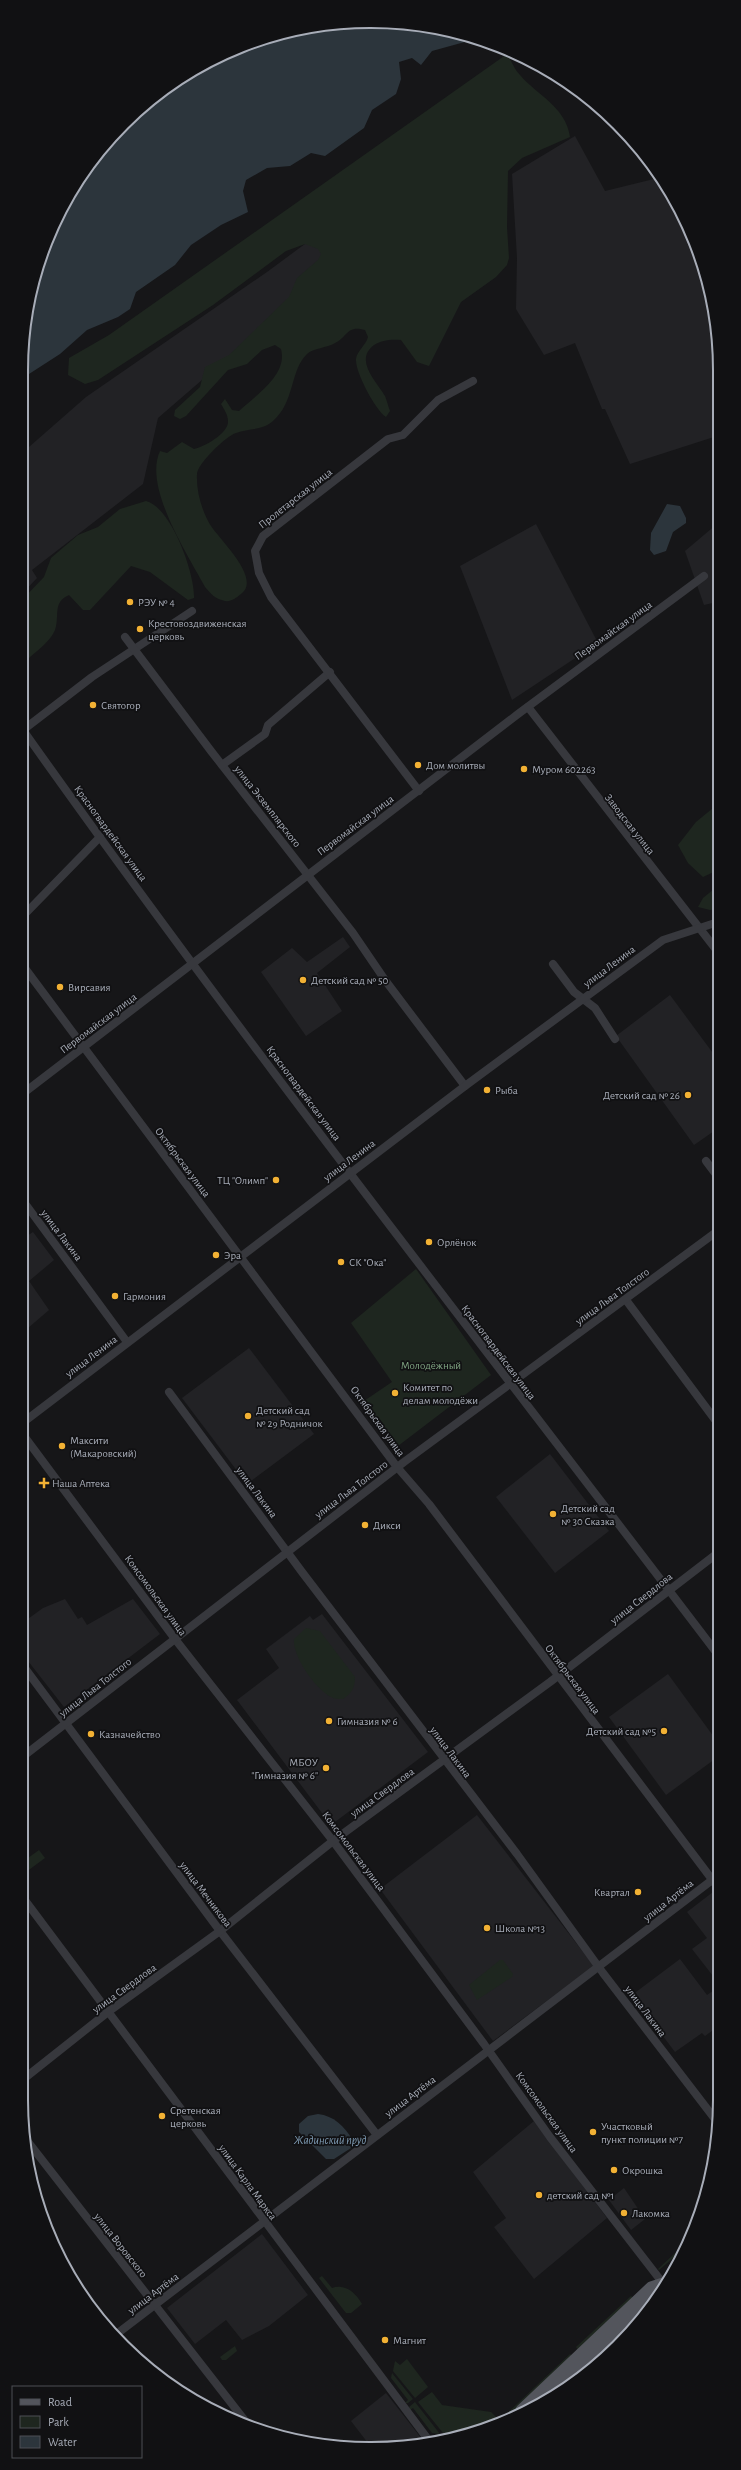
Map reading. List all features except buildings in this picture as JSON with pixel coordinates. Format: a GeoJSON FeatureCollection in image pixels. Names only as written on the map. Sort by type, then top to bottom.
{"type":"FeatureCollection","features":[{"type":"Feature","properties":{"kind":"main road"},"geometry":{"type":"LineString","coordinates":[[541,2397],[561,2383],[650,2287],[659,2284]]}},
{"type":"Feature","properties":{"kind":"street","name":"Пролетарская улица"},"geometry":{"type":"LineString","coordinates":[[419,791],[330,672],[271,597],[259,573],[256,551],[263,536],[388,439],[403,435],[438,400],[473,381]]}},
{"type":"Feature","properties":{"kind":"street","name":"Первомайская улица"},"geometry":{"type":"LineString","coordinates":[[28,1090],[194,965],[307,875],[528,707],[704,576]]}},
{"type":"Feature","properties":{"kind":"street"},"geometry":{"type":"LineString","coordinates":[[133,648],[192,611]]}},
{"type":"Feature","properties":{"kind":"street","name":"улица Экземплярского"},"geometry":{"type":"LineString","coordinates":[[125,637],[222,765],[353,933],[385,980],[465,1086]]}},
{"type":"Feature","properties":{"kind":"street","name":"Красногвардейская улица"},"geometry":{"type":"LineString","coordinates":[[28,726],[133,648]]}},
{"type":"Feature","properties":{"kind":"street"},"geometry":{"type":"LineString","coordinates":[[222,765],[265,734],[268,726],[330,672]]}},
{"type":"Feature","properties":{"kind":"street","name":"Заводская улица"},"geometry":{"type":"LineString","coordinates":[[528,707],[701,926],[713,944]]}},
{"type":"Feature","properties":{"kind":"street","name":"Красногвардейская улица"},"geometry":{"type":"LineString","coordinates":[[28,737],[194,965],[510,1383],[713,1648]]}},
{"type":"Feature","properties":{"kind":"street"},"geometry":{"type":"LineString","coordinates":[[28,911],[100,837]]}},
{"type":"Feature","properties":{"kind":"street","name":"улица Ленина"},"geometry":{"type":"LineString","coordinates":[[28,1419],[350,1172],[663,940],[713,923]]}},
{"type":"Feature","properties":{"kind":"street"},"geometry":{"type":"LineString","coordinates":[[701,926],[713,927]]}},
{"type":"Feature","properties":{"kind":"street"},"geometry":{"type":"LineString","coordinates":[[553,964],[574,992],[595,1008],[615,1039]]}},
{"type":"Feature","properties":{"kind":"street","name":"Октябрьская улица"},"geometry":{"type":"LineString","coordinates":[[28,972],[397,1467],[429,1504],[557,1676],[712,1879]]}},
{"type":"Feature","properties":{"kind":"street"},"geometry":{"type":"LineString","coordinates":[[706,1161],[713,1170]]}},
{"type":"Feature","properties":{"kind":"street","name":"улица Лакина"},"geometry":{"type":"LineString","coordinates":[[28,1208],[127,1342]]}},
{"type":"Feature","properties":{"kind":"street","name":"улица Льва Толстого"},"geometry":{"type":"LineString","coordinates":[[28,1753],[397,1467],[510,1383],[626,1300],[713,1234]]}},
{"type":"Feature","properties":{"kind":"street"},"geometry":{"type":"LineString","coordinates":[[626,1300],[713,1417]]}},
{"type":"Feature","properties":{"kind":"street","name":"улица Лакина"},"geometry":{"type":"LineString","coordinates":[[169,1392],[443,1760],[517,1854],[599,1967],[712,2116]]}},
{"type":"Feature","properties":{"kind":"street","name":"Комсомольская улица"},"geometry":{"type":"LineString","coordinates":[[28,1441],[175,1639],[333,1841],[489,2050],[550,2136],[663,2278]]}},
{"type":"Feature","properties":{"kind":"street","name":"улица Свердлова"},"geometry":{"type":"LineString","coordinates":[[28,2075],[108,2012],[220,1931],[333,1841],[557,1676],[713,1556]]}},
{"type":"Feature","properties":{"kind":"street","name":"улица Мечникова"},"geometry":{"type":"LineString","coordinates":[[28,1672],[220,1931],[377,2135]]}},
{"type":"Feature","properties":{"kind":"street","name":"улица Артёма"},"geometry":{"type":"LineString","coordinates":[[119,2332],[599,1967],[712,1879]]}},
{"type":"Feature","properties":{"kind":"street","name":"улица Карла Маркса"},"geometry":{"type":"LineString","coordinates":[[28,1904],[426,2437]]}},
{"type":"Feature","properties":{"kind":"street","name":"улица Воровского"},"geometry":{"type":"LineString","coordinates":[[31,2146],[242,2417]]}},
{"type":"Feature","properties":{"kind":"shaded area"},"geometry":{"type":"Polygon","coordinates":[[[575,136],[605,191],[654,179],[678,219],[695,260],[701,282],[710,326],[712,348],[713,437],[630,464],[605,409],[602,409],[575,343],[544,355],[516,309],[517,258],[512,174],[575,136]]]}},
{"type":"Feature","properties":{"kind":"shaded area"},"geometry":{"type":"Polygon","coordinates":[[[390,181],[277,315],[158,418],[143,484],[32,570],[37,578],[28,588],[28,448],[86,397],[267,272],[390,181]]]}},
{"type":"Feature","properties":{"kind":"shaded area"},"geometry":{"type":"Polygon","coordinates":[[[536,524],[598,643],[512,700],[460,566],[536,524]]]}},
{"type":"Feature","properties":{"kind":"shaded area"},"geometry":{"type":"Polygon","coordinates":[[[713,527],[713,603],[704,605],[685,551],[713,527]]]}},
{"type":"Feature","properties":{"kind":"shaded area"},"geometry":{"type":"Polygon","coordinates":[[[343,937],[350,947],[317,973],[342,1011],[306,1036],[261,972],[292,948],[307,962],[343,937]]]}},
{"type":"Feature","properties":{"kind":"shaded area","name":"Детский сад № 26"},"geometry":{"type":"Polygon","coordinates":[[[670,995],[713,1053],[713,1132],[694,1145],[616,1036],[670,995]]]}},
{"type":"Feature","properties":{"kind":"shaded area"},"geometry":{"type":"Polygon","coordinates":[[[33,1232],[54,1260],[29,1281],[49,1310],[28,1328],[28,1235],[33,1232]]]}},
{"type":"Feature","properties":{"kind":"shaded area","name":"Детский сад № 29 Родничок"},"geometry":{"type":"Polygon","coordinates":[[[249,1348],[314,1434],[247,1484],[182,1398],[249,1348]]]}},
{"type":"Feature","properties":{"kind":"shaded area","name":"Детский сад № 30 Сказка"},"geometry":{"type":"Polygon","coordinates":[[[550,1454],[609,1531],[555,1573],[496,1497],[550,1454]]]}},
{"type":"Feature","properties":{"kind":"shaded area"},"geometry":{"type":"Polygon","coordinates":[[[65,1599],[78,1619],[82,1617],[87,1625],[133,1599],[160,1634],[64,1707],[28,1661],[28,1619],[43,1608],[65,1599]]]}},
{"type":"Feature","properties":{"kind":"shaded area","name":"Гимназия № 6"},"geometry":{"type":"Polygon","coordinates":[[[322,1614],[428,1752],[331,1825],[237,1700],[279,1668],[266,1649],[310,1616],[313,1620],[322,1614]]]}},
{"type":"Feature","properties":{"kind":"shaded area","name":"Детский сад №5"},"geometry":{"type":"Polygon","coordinates":[[[668,1674],[713,1736],[713,1760],[666,1795],[609,1717],[668,1674]]]}},
{"type":"Feature","properties":{"kind":"shaded area","name":"Школа №13"},"geometry":{"type":"Polygon","coordinates":[[[477,1815],[594,1966],[493,2041],[380,1889],[477,1815]]]}},
{"type":"Feature","properties":{"kind":"shaded area"},"geometry":{"type":"Polygon","coordinates":[[[713,1892],[713,1976],[692,1949],[707,1938],[687,1912],[713,1892]]]}},
{"type":"Feature","properties":{"kind":"shaded area"},"geometry":{"type":"Polygon","coordinates":[[[680,1959],[707,1995],[713,1991],[713,2030],[705,2036],[702,2033],[675,2052],[632,1995],[680,1959]]]}},
{"type":"Feature","properties":{"kind":"shaded area","name":"детский сад №1"},"geometry":{"type":"Polygon","coordinates":[[[534,2121],[607,2218],[534,2279],[494,2227],[506,2218],[473,2172],[534,2121]]]}},
{"type":"Feature","properties":{"kind":"shaded area"},"geometry":{"type":"Polygon","coordinates":[[[624,2188],[645,2219],[631,2230],[609,2200],[624,2188]]]}},
{"type":"Feature","properties":{"kind":"shaded area"},"geometry":{"type":"Polygon","coordinates":[[[262,2234],[308,2295],[269,2326],[242,2340],[226,2320],[195,2344],[167,2308],[262,2234]]]}},
{"type":"Feature","properties":{"kind":"shaded area"},"geometry":{"type":"Polygon","coordinates":[[[386,2393],[421,2438],[367,2442],[351,2421],[386,2393]]]}},
{"type":"Feature","properties":{"kind":"green space"},"geometry":{"type":"Polygon","coordinates":[[[505,55],[509,57],[520,75],[550,102],[563,117],[570,137],[522,158],[508,171],[507,227],[509,258],[507,265],[496,277],[461,302],[429,366],[417,362],[401,340],[380,342],[368,351],[366,364],[372,377],[385,396],[390,411],[386,417],[377,407],[367,391],[357,365],[357,356],[368,337],[365,330],[354,329],[348,332],[339,341],[313,350],[307,354],[298,369],[285,405],[273,421],[260,428],[241,431],[231,435],[207,457],[198,469],[198,487],[202,508],[211,526],[237,560],[246,579],[246,587],[241,594],[231,600],[225,601],[216,598],[205,587],[179,539],[162,501],[157,483],[156,466],[160,451],[167,453],[182,442],[194,449],[204,445],[220,435],[225,430],[228,421],[226,412],[221,404],[225,399],[232,410],[239,411],[269,384],[280,367],[282,358],[281,349],[275,345],[262,350],[247,364],[228,370],[186,416],[180,419],[174,416],[175,410],[200,387],[205,367],[229,355],[289,297],[297,278],[318,260],[321,254],[318,249],[305,244],[286,251],[213,305],[98,380],[85,384],[68,375],[69,358],[109,335],[505,55]]]}},
{"type":"Feature","properties":{"kind":"green space"},"geometry":{"type":"Polygon","coordinates":[[[146,501],[155,506],[164,515],[180,542],[186,558],[194,598],[188,600],[150,572],[131,566],[90,610],[83,610],[69,595],[60,601],[53,634],[28,659],[28,594],[44,577],[51,558],[78,535],[98,527],[120,509],[146,501]]]}},
{"type":"Feature","properties":{"kind":"green space"},"geometry":{"type":"Polygon","coordinates":[[[713,808],[713,872],[703,877],[688,863],[678,845],[696,822],[713,808]]]}},
{"type":"Feature","properties":{"kind":"green space"},"geometry":{"type":"Polygon","coordinates":[[[713,890],[713,910],[698,907],[703,898],[713,890]]]}},
{"type":"Feature","properties":{"kind":"green space","name":"Молодёжный"},"geometry":{"type":"Polygon","coordinates":[[[416,1269],[491,1375],[398,1446],[361,1403],[392,1382],[351,1323],[416,1269]]]}},
{"type":"Feature","properties":{"kind":"green space"},"geometry":{"type":"Polygon","coordinates":[[[306,1628],[320,1631],[355,1677],[352,1690],[349,1695],[343,1699],[331,1697],[318,1687],[301,1662],[294,1646],[294,1639],[306,1628]]]}},
{"type":"Feature","properties":{"kind":"green space"},"geometry":{"type":"Polygon","coordinates":[[[39,1850],[45,1858],[28,1871],[28,1858],[39,1850]]]}},
{"type":"Feature","properties":{"kind":"green space"},"geometry":{"type":"Polygon","coordinates":[[[500,1960],[503,1960],[513,1974],[512,1977],[477,2000],[469,1985],[500,1960]]]}},
{"type":"Feature","properties":{"kind":"green space"},"geometry":{"type":"Polygon","coordinates":[[[679,2250],[675,2256],[659,2270],[658,2269],[679,2250]]]}},
{"type":"Feature","properties":{"kind":"green space"},"geometry":{"type":"Polygon","coordinates":[[[322,2276],[332,2288],[341,2287],[350,2290],[357,2296],[362,2304],[351,2313],[346,2313],[319,2278],[322,2276]]]}},
{"type":"Feature","properties":{"kind":"green space"},"geometry":{"type":"Polygon","coordinates":[[[631,2296],[633,2298],[578,2350],[576,2347],[631,2296]]]}},
{"type":"Feature","properties":{"kind":"green space"},"geometry":{"type":"Polygon","coordinates":[[[235,2346],[237,2351],[226,2360],[222,2360],[220,2357],[235,2346]]]}},
{"type":"Feature","properties":{"kind":"green space"},"geometry":{"type":"Polygon","coordinates":[[[570,2354],[572,2356],[514,2411],[506,2414],[570,2354]]]}},
{"type":"Feature","properties":{"kind":"green space"},"geometry":{"type":"Polygon","coordinates":[[[407,2359],[428,2387],[415,2398],[393,2371],[395,2361],[400,2365],[407,2359]]]}},
{"type":"Feature","properties":{"kind":"green space"},"geometry":{"type":"Polygon","coordinates":[[[392,2373],[413,2399],[408,2403],[405,2403],[408,2400],[391,2378],[392,2373]]]}},
{"type":"Feature","properties":{"kind":"green space"},"geometry":{"type":"Polygon","coordinates":[[[432,2392],[442,2405],[491,2412],[496,2417],[481,2424],[443,2433],[418,2402],[432,2392]]]}},
{"type":"Feature","properties":{"kind":"green space"},"geometry":{"type":"Polygon","coordinates":[[[415,2402],[440,2434],[432,2433],[413,2408],[410,2410],[409,2407],[415,2402]]]}},
{"type":"Feature","properties":{"kind":"water"},"geometry":{"type":"Polygon","coordinates":[[[370,28],[415,31],[466,42],[432,51],[421,65],[412,58],[399,62],[401,79],[396,94],[372,110],[364,128],[325,156],[311,153],[290,166],[267,168],[246,180],[243,191],[248,212],[221,225],[191,245],[175,265],[136,292],[130,309],[118,317],[87,330],[60,354],[28,375],[29,348],[35,304],[46,260],[63,219],[86,180],[113,145],[128,128],[162,99],[199,74],[219,63],[260,46],[304,35],[326,31],[370,28]]]}},
{"type":"Feature","properties":{"kind":"water"},"geometry":{"type":"Polygon","coordinates":[[[667,504],[680,506],[686,518],[686,523],[673,532],[666,551],[654,555],[650,550],[651,533],[667,504]]]}},
{"type":"Feature","properties":{"kind":"water","name":"Жадинский пруд"},"geometry":{"type":"Polygon","coordinates":[[[318,2114],[334,2119],[346,2130],[352,2139],[351,2148],[334,2159],[326,2159],[299,2132],[299,2124],[308,2116],[318,2114]]]}},
{"type":"Feature","properties":{"kind":"place","name":"РЭУ № 4"},"geometry":{"type":"Point","coordinates":[130,602]}},
{"type":"Feature","properties":{"kind":"place","name":"Крестовоздвиженская церковь"},"geometry":{"type":"Point","coordinates":[140,629]}},
{"type":"Feature","properties":{"kind":"place","name":"Святогор"},"geometry":{"type":"Point","coordinates":[93,705]}},
{"type":"Feature","properties":{"kind":"place","name":"Дом молитвы"},"geometry":{"type":"Point","coordinates":[418,765]}},
{"type":"Feature","properties":{"kind":"place","name":"Муром 602263"},"geometry":{"type":"Point","coordinates":[524,769]}},
{"type":"Feature","properties":{"kind":"place","name":"Детский сад № 50"},"geometry":{"type":"Point","coordinates":[303,980]}},
{"type":"Feature","properties":{"kind":"place","name":"Вирсавия"},"geometry":{"type":"Point","coordinates":[60,987]}},
{"type":"Feature","properties":{"kind":"place","name":"Рыба"},"geometry":{"type":"Point","coordinates":[487,1090]}},
{"type":"Feature","properties":{"kind":"place","name":"Детский сад № 26"},"geometry":{"type":"Point","coordinates":[688,1095]}},
{"type":"Feature","properties":{"kind":"place","name":"ТЦ \"Олимп\""},"geometry":{"type":"Point","coordinates":[276,1180]}},
{"type":"Feature","properties":{"kind":"place","name":"Орлёнок"},"geometry":{"type":"Point","coordinates":[429,1242]}},
{"type":"Feature","properties":{"kind":"place","name":"Эра"},"geometry":{"type":"Point","coordinates":[216,1255]}},
{"type":"Feature","properties":{"kind":"place","name":"СК \"Ока\""},"geometry":{"type":"Point","coordinates":[341,1262]}},
{"type":"Feature","properties":{"kind":"place","name":"Гармония"},"geometry":{"type":"Point","coordinates":[115,1296]}},
{"type":"Feature","properties":{"kind":"place","name":"Комитет по делам молодёжи"},"geometry":{"type":"Point","coordinates":[395,1393]}},
{"type":"Feature","properties":{"kind":"place","name":"Детский сад № 29 Родничок"},"geometry":{"type":"Point","coordinates":[248,1416]}},
{"type":"Feature","properties":{"kind":"place","name":"Максити (Макаровский)"},"geometry":{"type":"Point","coordinates":[62,1446]}},
{"type":"Feature","properties":{"kind":"place","name":"Наша Аптека"},"geometry":{"type":"Point","coordinates":[44,1483]}},
{"type":"Feature","properties":{"kind":"place","name":"Детский сад № 30 Сказка"},"geometry":{"type":"Point","coordinates":[553,1514]}},
{"type":"Feature","properties":{"kind":"place","name":"Дикси"},"geometry":{"type":"Point","coordinates":[365,1525]}},
{"type":"Feature","properties":{"kind":"place","name":"Гимназия № 6"},"geometry":{"type":"Point","coordinates":[329,1721]}},
{"type":"Feature","properties":{"kind":"place","name":"Детский сад №5"},"geometry":{"type":"Point","coordinates":[664,1731]}},
{"type":"Feature","properties":{"kind":"place","name":"Казначейство"},"geometry":{"type":"Point","coordinates":[91,1734]}},
{"type":"Feature","properties":{"kind":"place","name":"МБОУ \"Гимназия № 6\""},"geometry":{"type":"Point","coordinates":[326,1768]}},
{"type":"Feature","properties":{"kind":"place","name":"Квартал"},"geometry":{"type":"Point","coordinates":[638,1892]}},
{"type":"Feature","properties":{"kind":"place","name":"Школа №13"},"geometry":{"type":"Point","coordinates":[487,1928]}},
{"type":"Feature","properties":{"kind":"place","name":"Сретенская церковь"},"geometry":{"type":"Point","coordinates":[162,2116]}},
{"type":"Feature","properties":{"kind":"place","name":"Участковый пункт полиции №7"},"geometry":{"type":"Point","coordinates":[593,2132]}},
{"type":"Feature","properties":{"kind":"place","name":"Окрошка"},"geometry":{"type":"Point","coordinates":[614,2170]}},
{"type":"Feature","properties":{"kind":"place","name":"детский сад №1"},"geometry":{"type":"Point","coordinates":[539,2195]}},
{"type":"Feature","properties":{"kind":"place","name":"Лакомка"},"geometry":{"type":"Point","coordinates":[624,2213]}},
{"type":"Feature","properties":{"kind":"place","name":"Магнит"},"geometry":{"type":"Point","coordinates":[385,2340]}}]}
